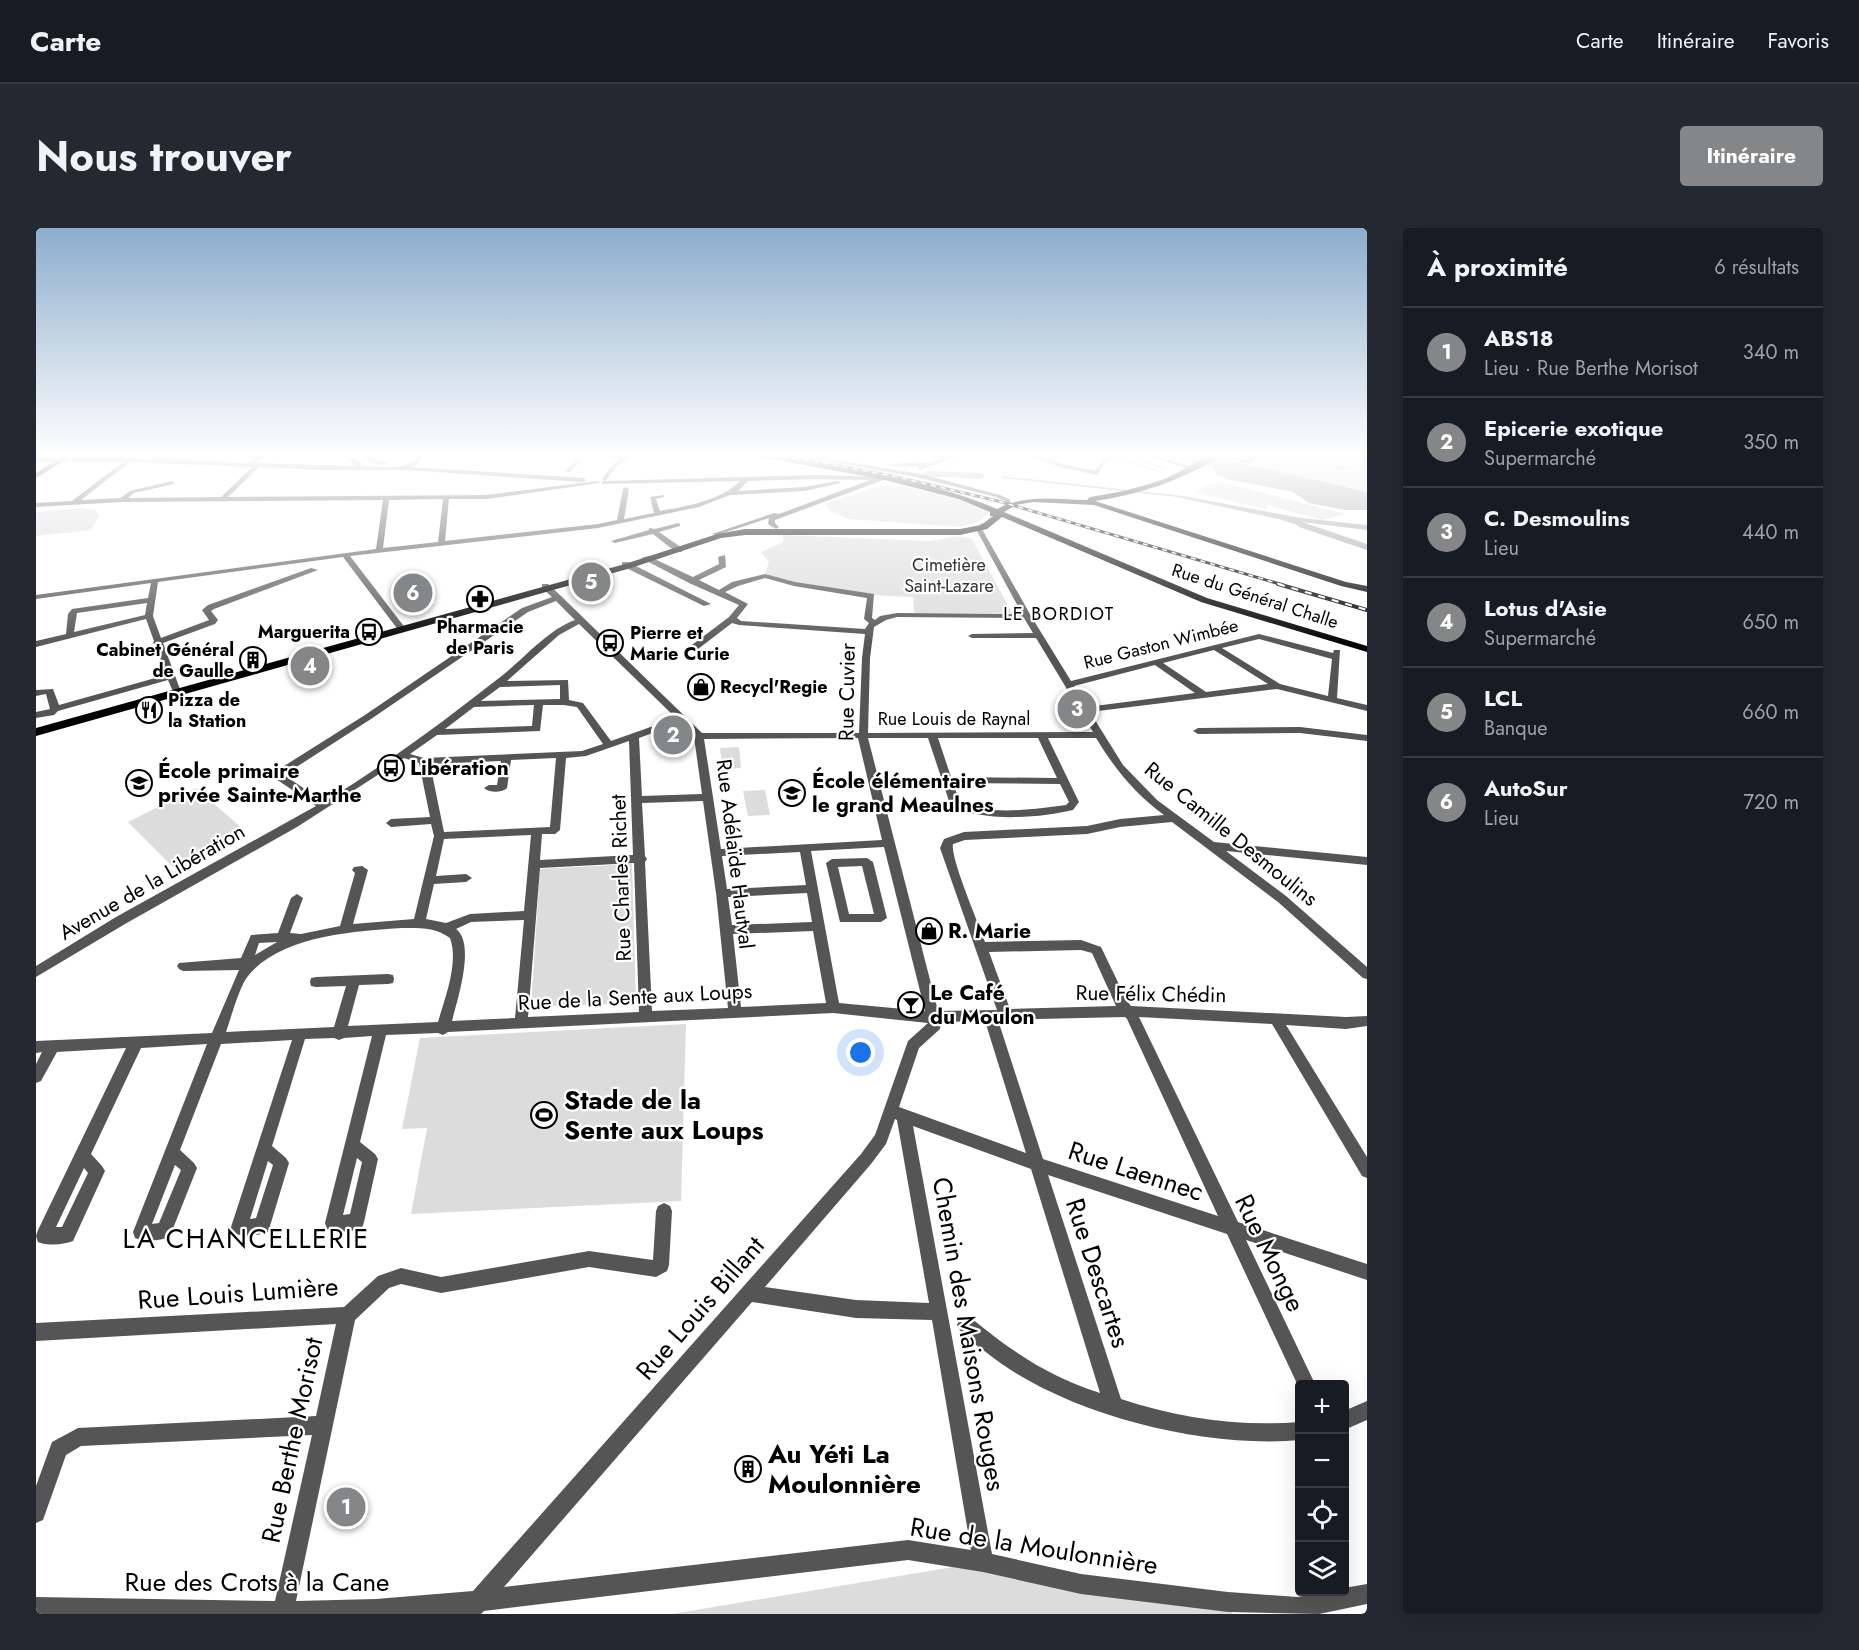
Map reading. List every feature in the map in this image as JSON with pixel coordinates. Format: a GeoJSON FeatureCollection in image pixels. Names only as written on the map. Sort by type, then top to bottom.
{"type":"FeatureCollection","features":[{"type":"Feature","properties":{"kind":"main road"},"geometry":{"type":"LineString","coordinates":[[36,731],[627,565],[720,536],[745,532],[810,530],[947,532],[980,527],[996,519]]}},
{"type":"Feature","properties":{"kind":"main road","name":"Rue du Général Challe"},"geometry":{"type":"LineString","coordinates":[[1023,519],[1036,528],[1204,600],[1367,649]]}},
{"type":"Feature","properties":{"kind":"main road"},"geometry":{"type":"LineString","coordinates":[[1144,519],[1328,579],[1367,588]]}},
{"type":"Feature","properties":{"kind":"main road"},"geometry":{"type":"LineString","coordinates":[[677,549],[715,534],[756,527],[810,530]]}},
{"type":"Feature","properties":{"kind":"street"},"geometry":{"type":"LineString","coordinates":[[379,550],[383,519]]}},
{"type":"Feature","properties":{"kind":"street"},"geometry":{"type":"LineString","coordinates":[[441,544],[444,519]]}},
{"type":"Feature","properties":{"kind":"street"},"geometry":{"type":"LineString","coordinates":[[36,597],[346,554],[638,519]]}},
{"type":"Feature","properties":{"kind":"street"},"geometry":{"type":"LineString","coordinates":[[715,534],[766,519]]}},
{"type":"Feature","properties":{"kind":"street"},"geometry":{"type":"LineString","coordinates":[[773,519],[770,522],[776,527]]}},
{"type":"Feature","properties":{"kind":"street"},"geometry":{"type":"LineString","coordinates":[[642,522],[677,549]]}},
{"type":"Feature","properties":{"kind":"street"},"geometry":{"type":"LineString","coordinates":[[615,541],[678,525]]}},
{"type":"Feature","properties":{"kind":"street","name":"Rue Camille Desmoulins"},"geometry":{"type":"LineString","coordinates":[[980,527],[1026,616],[1040,635],[1119,767],[1143,793],[1310,922],[1367,974]]}},
{"type":"Feature","properties":{"kind":"street"},"geometry":{"type":"LineString","coordinates":[[346,554],[347,559],[401,628]]}},
{"type":"Feature","properties":{"kind":"street"},"geometry":{"type":"LineString","coordinates":[[692,581],[723,565],[722,557]]}},
{"type":"Feature","properties":{"kind":"street"},"geometry":{"type":"LineString","coordinates":[[646,559],[745,606],[732,619],[695,647]]}},
{"type":"Feature","properties":{"kind":"street"},"geometry":{"type":"LineString","coordinates":[[627,565],[706,604]]}},
{"type":"Feature","properties":{"kind":"street"},"geometry":{"type":"LineString","coordinates":[[157,642],[212,622],[214,620],[206,610],[211,607],[314,570]]}},
{"type":"Feature","properties":{"kind":"street"},"geometry":{"type":"LineString","coordinates":[[718,593],[735,584],[765,576],[794,585],[871,596],[868,619],[874,623]]}},
{"type":"Feature","properties":{"kind":"street"},"geometry":{"type":"LineString","coordinates":[[155,580],[148,616],[176,691]]}},
{"type":"Feature","properties":{"kind":"street"},"geometry":{"type":"LineString","coordinates":[[547,587],[699,736]]}},
{"type":"Feature","properties":{"kind":"street"},"geometry":{"type":"LineString","coordinates":[[323,806],[277,776],[525,610],[558,598]]}},
{"type":"Feature","properties":{"kind":"street"},"geometry":{"type":"LineString","coordinates":[[69,636],[72,614],[75,611],[150,600]]}},
{"type":"Feature","properties":{"kind":"street","name":"Rue Cuvier"},"geometry":{"type":"LineString","coordinates":[[934,1017],[862,736],[868,632],[874,623],[897,615],[1026,616]]}},
{"type":"Feature","properties":{"kind":"street"},"geometry":{"type":"LineString","coordinates":[[36,644],[148,616]]}},
{"type":"Feature","properties":{"kind":"street"},"geometry":{"type":"LineString","coordinates":[[732,619],[738,623],[758,626],[868,632]]}},
{"type":"Feature","properties":{"kind":"street","name":"Avenue de la Libération"},"geometry":{"type":"LineString","coordinates":[[36,972],[117,922],[323,806],[403,755],[497,684],[562,627],[581,620]]}},
{"type":"Feature","properties":{"kind":"street"},"geometry":{"type":"LineString","coordinates":[[972,636],[1040,635]]}},
{"type":"Feature","properties":{"kind":"street","name":"Rue Gaston Wimbée"},"geometry":{"type":"LineString","coordinates":[[1070,684],[1259,636],[1337,654],[1332,699]]}},
{"type":"Feature","properties":{"kind":"street"},"geometry":{"type":"LineString","coordinates":[[1215,647],[1277,686],[1367,708]]}},
{"type":"Feature","properties":{"kind":"street"},"geometry":{"type":"LineString","coordinates":[[1156,662],[1205,696]]}},
{"type":"Feature","properties":{"kind":"street"},"geometry":{"type":"LineString","coordinates":[[36,715],[54,713],[170,677]]}},
{"type":"Feature","properties":{"kind":"street"},"geometry":{"type":"LineString","coordinates":[[497,684],[565,682],[564,702]]}},
{"type":"Feature","properties":{"kind":"street"},"geometry":{"type":"LineString","coordinates":[[1085,710],[1277,686]]}},
{"type":"Feature","properties":{"kind":"street"},"geometry":{"type":"LineString","coordinates":[[36,693],[50,691],[54,713]]}},
{"type":"Feature","properties":{"kind":"street"},"geometry":{"type":"LineString","coordinates":[[472,704],[564,702],[580,705],[609,745]]}},
{"type":"Feature","properties":{"kind":"street"},"geometry":{"type":"LineString","coordinates":[[435,732],[537,729],[539,703]]}},
{"type":"Feature","properties":{"kind":"street"},"geometry":{"type":"LineString","coordinates":[[403,755],[424,762],[583,754],[635,736],[647,736],[683,720]]}},
{"type":"Feature","properties":{"kind":"street"},"geometry":{"type":"LineString","coordinates":[[1198,731],[1289,729],[1367,738]]}},
{"type":"Feature","properties":{"kind":"street","name":"Rue Louis de Raynal"},"geometry":{"type":"LineString","coordinates":[[699,736],[1101,735]]}},
{"type":"Feature","properties":{"kind":"street","name":"Rue Charles Richet"},"geometry":{"type":"LineString","coordinates":[[635,736],[646,1018]]}},
{"type":"Feature","properties":{"kind":"street","name":"Rue Adélaïde Hautval"},"geometry":{"type":"LineString","coordinates":[[699,736],[722,893],[735,1013]]}},
{"type":"Feature","properties":{"kind":"street"},"geometry":{"type":"LineString","coordinates":[[932,736],[954,802],[974,812],[1069,808],[1074,802],[1042,736]]}},
{"type":"Feature","properties":{"kind":"street"},"geometry":{"type":"LineString","coordinates":[[439,836],[555,830],[561,756]]}},
{"type":"Feature","properties":{"kind":"street"},"geometry":{"type":"LineString","coordinates":[[489,788],[502,788],[506,758]]}},
{"type":"Feature","properties":{"kind":"street"},"geometry":{"type":"LineString","coordinates":[[419,923],[439,836],[424,762]]}},
{"type":"Feature","properties":{"kind":"street"},"geometry":{"type":"LineString","coordinates":[[947,780],[1064,781]]}},
{"type":"Feature","properties":{"kind":"street"},"geometry":{"type":"LineString","coordinates":[[638,801],[709,797]]}},
{"type":"Feature","properties":{"kind":"street","name":"Rue Descartes"},"geometry":{"type":"LineString","coordinates":[[1114,1407],[1037,1164],[980,947],[946,848],[954,837],[1087,830],[1120,823],[1176,818]]}},
{"type":"Feature","properties":{"kind":"street"},"geometry":{"type":"LineString","coordinates":[[391,823],[434,820]]}},
{"type":"Feature","properties":{"kind":"street"},"geometry":{"type":"LineString","coordinates":[[521,1024],[537,831]]}},
{"type":"Feature","properties":{"kind":"street"},"geometry":{"type":"LineString","coordinates":[[716,853],[889,843]]}},
{"type":"Feature","properties":{"kind":"street"},"geometry":{"type":"LineString","coordinates":[[846,846],[850,863]]}},
{"type":"Feature","properties":{"kind":"street"},"geometry":{"type":"LineString","coordinates":[[1213,846],[1367,861]]}},
{"type":"Feature","properties":{"kind":"street"},"geometry":{"type":"LineString","coordinates":[[805,848],[833,1008]]}},
{"type":"Feature","properties":{"kind":"street"},"geometry":{"type":"LineString","coordinates":[[535,864],[641,859]]}},
{"type":"Feature","properties":{"kind":"street"},"geometry":{"type":"LineString","coordinates":[[867,862],[881,918],[844,920],[832,863],[850,863],[867,862]]}},
{"type":"Feature","properties":{"kind":"street"},"geometry":{"type":"LineString","coordinates":[[345,929],[362,870],[358,870]]}},
{"type":"Feature","properties":{"kind":"street"},"geometry":{"type":"LineString","coordinates":[[430,880],[466,878]]}},
{"type":"Feature","properties":{"kind":"street"},"geometry":{"type":"LineString","coordinates":[[722,893],[812,889]]}},
{"type":"Feature","properties":{"kind":"street"},"geometry":{"type":"LineString","coordinates":[[282,937],[297,898]]}},
{"type":"Feature","properties":{"kind":"street"},"geometry":{"type":"LineString","coordinates":[[173,1153],[189,1168],[164,1231],[141,1232],[255,938],[309,936],[345,929],[419,923],[447,928],[470,918],[530,915]]}},
{"type":"Feature","properties":{"kind":"street"},"geometry":{"type":"LineString","coordinates":[[726,930],[819,926]]}},
{"type":"Feature","properties":{"kind":"street"},"geometry":{"type":"LineString","coordinates":[[443,1029],[460,950],[455,936],[447,928]]}},
{"type":"Feature","properties":{"kind":"street"},"geometry":{"type":"LineString","coordinates":[[183,966],[243,969],[272,950],[309,936]]}},
{"type":"Feature","properties":{"kind":"street","name":"Rue Monge"},"geometry":{"type":"LineString","coordinates":[[980,947],[1081,945],[1097,950],[1122,1005],[1130,1011],[1304,1380]]}},
{"type":"Feature","properties":{"kind":"street"},"geometry":{"type":"LineString","coordinates":[[316,982],[388,979]]}},
{"type":"Feature","properties":{"kind":"street"},"geometry":{"type":"LineString","coordinates":[[339,1034],[354,980]]}},
{"type":"Feature","properties":{"kind":"street","name":"Rue de la Sente aux Loups"},"geometry":{"type":"LineString","coordinates":[[36,1047],[443,1029],[833,1008],[934,1017]]}},
{"type":"Feature","properties":{"kind":"street","name":"Rue Félix Chédin"},"geometry":{"type":"LineString","coordinates":[[934,1017],[1130,1011],[1346,1023],[1367,1021]]}},
{"type":"Feature","properties":{"kind":"street","name":"Rue Louis Billant"},"geometry":{"type":"LineString","coordinates":[[473,1608],[866,1159],[898,1113],[907,1058],[923,1033],[935,1025],[934,1017]]}},
{"type":"Feature","properties":{"kind":"street"},"geometry":{"type":"LineString","coordinates":[[1276,1020],[1367,1171]]}},
{"type":"Feature","properties":{"kind":"street"},"geometry":{"type":"LineString","coordinates":[[352,1145],[370,1160],[356,1222],[333,1223],[347,1167],[352,1145],[380,1032]]}},
{"type":"Feature","properties":{"kind":"street"},"geometry":{"type":"LineString","coordinates":[[264,1148],[281,1163],[262,1226],[239,1227],[261,1159],[264,1148],[300,1035]]}},
{"type":"Feature","properties":{"kind":"street"},"geometry":{"type":"LineString","coordinates":[[82,1156],[97,1171],[77,1214],[67,1235],[44,1236],[73,1176],[82,1156],[137,1041]]}},
{"type":"Feature","properties":{"kind":"street"},"geometry":{"type":"LineString","coordinates":[[36,1077],[53,1046]]}},
{"type":"Feature","properties":{"kind":"street","name":"Rue Laennec"},"geometry":{"type":"LineString","coordinates":[[898,1113],[1037,1164],[1367,1272]]}},
{"type":"Feature","properties":{"kind":"street","name":"Chemin des Maisons Rouges"},"geometry":{"type":"LineString","coordinates":[[898,1113],[939,1312],[983,1562]]}},
{"type":"Feature","properties":{"kind":"street","name":"Rue Louis Lumière"},"geometry":{"type":"LineString","coordinates":[[36,1332],[347,1315],[384,1282],[401,1276],[441,1285],[589,1259],[656,1269],[661,1264],[663,1211]]}},
{"type":"Feature","properties":{"kind":"street"},"geometry":{"type":"LineString","coordinates":[[749,1293],[856,1309],[939,1312]]}},
{"type":"Feature","properties":{"kind":"street","name":"Rue Berthe Morisot"},"geometry":{"type":"LineString","coordinates":[[283,1612],[347,1315]]}},
{"type":"Feature","properties":{"kind":"street"},"geometry":{"type":"LineString","coordinates":[[966,1325],[1030,1372],[1066,1390],[1114,1407],[1231,1431],[1260,1434],[1295,1431]]}},
{"type":"Feature","properties":{"kind":"street"},"geometry":{"type":"LineString","coordinates":[[1349,1419],[1367,1410]]}},
{"type":"Feature","properties":{"kind":"street"},"geometry":{"type":"LineString","coordinates":[[36,1514],[59,1449],[78,1437],[322,1425]]}},
{"type":"Feature","properties":{"kind":"street","name":"Rue de la Moulonnière"},"geometry":{"type":"LineString","coordinates":[[473,1608],[908,1550],[983,1562],[1081,1584],[1285,1607],[1297,1608],[1367,1594]]}},
{"type":"Feature","properties":{"kind":"street","name":"Rue des Crots à la Cane"},"geometry":{"type":"LineString","coordinates":[[36,1608],[283,1612],[473,1608]]}},
{"type":"Feature","properties":{"kind":"green space"},"geometry":{"type":"Polygon","coordinates":[[[36,519],[97,519],[91,530],[36,536],[36,519]]]}},
{"type":"Feature","properties":{"kind":"green space"},"geometry":{"type":"Polygon","coordinates":[[[850,519],[982,519],[979,522],[960,527],[850,519]]]}},
{"type":"Feature","properties":{"kind":"green space","name":"Cimetière Saint-Lazare"},"geometry":{"type":"Polygon","coordinates":[[[783,535],[929,541],[956,537],[972,539],[1012,613],[917,613],[914,612],[913,597],[839,591],[765,574],[769,562],[761,552],[783,542],[783,535]]]}},
{"type":"Feature","properties":{"kind":"green space"},"geometry":{"type":"Polygon","coordinates":[[[739,747],[741,768],[723,769],[720,748],[739,747]]]}},
{"type":"Feature","properties":{"kind":"green space"},"geometry":{"type":"Polygon","coordinates":[[[196,788],[244,830],[174,868],[128,822],[196,788]]]}},
{"type":"Feature","properties":{"kind":"green space"},"geometry":{"type":"Polygon","coordinates":[[[765,790],[770,815],[748,816],[743,791],[765,790]]]}},
{"type":"Feature","properties":{"kind":"green space"},"geometry":{"type":"Polygon","coordinates":[[[632,864],[636,1003],[531,1007],[540,869],[632,864]]]}},
{"type":"Feature","properties":{"kind":"green space","name":"Stade de la Sente aux Loups"},"geometry":{"type":"Polygon","coordinates":[[[686,1024],[681,1201],[411,1214],[427,1128],[402,1129],[420,1038],[686,1024]]]}},
{"type":"Feature","properties":{"kind":"green space"},"geometry":{"type":"Polygon","coordinates":[[[983,1562],[1228,1602],[1232,1614],[672,1614],[983,1562]]]}},
{"type":"Feature","properties":{"kind":"shaded area"},"geometry":{"type":"Polygon","coordinates":[[[1279,519],[1307,519],[1367,525],[1367,530],[1302,522],[1322,533],[1279,519]]]}},
{"type":"Feature","properties":{"kind":"waterway"},"geometry":{"type":"LineString","coordinates":[[1302,525],[1367,547]]}},
{"type":"Feature","properties":{"kind":"railway"},"geometry":{"type":"LineString","coordinates":[[1058,519],[1283,585]]}},
{"type":"Feature","properties":{"kind":"railway"},"geometry":{"type":"LineString","coordinates":[[1278,584],[1367,610]]}},
{"type":"Feature","properties":{"kind":"place","name":"LCL"},"geometry":{"type":"Point","coordinates":[591,582]}},
{"type":"Feature","properties":{"kind":"place","name":"AutoSur"},"geometry":{"type":"Point","coordinates":[413,593]}},
{"type":"Feature","properties":{"kind":"place","name":"Pharmacie de Paris"},"geometry":{"type":"Point","coordinates":[480,599]}},
{"type":"Feature","properties":{"kind":"place","name":"Marguerita"},"geometry":{"type":"Point","coordinates":[369,632]}},
{"type":"Feature","properties":{"kind":"place","name":"Pierre et Marie Curie"},"geometry":{"type":"Point","coordinates":[610,643]}},
{"type":"Feature","properties":{"kind":"place","name":"Cabinet Général de Gaulle"},"geometry":{"type":"Point","coordinates":[253,660]}},
{"type":"Feature","properties":{"kind":"place","name":"Lotus d'Asie"},"geometry":{"type":"Point","coordinates":[310,666]}},
{"type":"Feature","properties":{"kind":"place","name":"Recycl'Regie"},"geometry":{"type":"Point","coordinates":[701,687]}},
{"type":"Feature","properties":{"kind":"place","name":"C. Desmoulins"},"geometry":{"type":"Point","coordinates":[1077,709]}},
{"type":"Feature","properties":{"kind":"place","name":"Pizza de la Station"},"geometry":{"type":"Point","coordinates":[149,710]}},
{"type":"Feature","properties":{"kind":"place","name":"Epicerie exotique"},"geometry":{"type":"Point","coordinates":[673,735]}},
{"type":"Feature","properties":{"kind":"place","name":"Libération"},"geometry":{"type":"Point","coordinates":[391,768]}},
{"type":"Feature","properties":{"kind":"place","name":"École primaire privée Sainte-Marthe"},"geometry":{"type":"Point","coordinates":[139,783]}},
{"type":"Feature","properties":{"kind":"place","name":"École élémentaire le grand Meaulnes"},"geometry":{"type":"Point","coordinates":[792,793]}},
{"type":"Feature","properties":{"kind":"place","name":"R. Marie"},"geometry":{"type":"Point","coordinates":[929,931]}},
{"type":"Feature","properties":{"kind":"place","name":"Le Café du Moulon"},"geometry":{"type":"Point","coordinates":[911,1005]}},
{"type":"Feature","properties":{"kind":"place","name":"Stade de la Sente aux Loups"},"geometry":{"type":"Point","coordinates":[544,1115]}},
{"type":"Feature","properties":{"kind":"place","name":"Au Yéti La Moulonnière"},"geometry":{"type":"Point","coordinates":[748,1469]}},
{"type":"Feature","properties":{"kind":"place","name":"ABS18"},"geometry":{"type":"Point","coordinates":[346,1507]}},
{"type":"Feature","properties":{"kind":"district","name":"LE BORDIOT"},"geometry":{"type":"Point","coordinates":[1059,614]}},
{"type":"Feature","properties":{"kind":"district","name":"LA CHANCELLERIE"},"geometry":{"type":"Point","coordinates":[246,1239]}}]}
